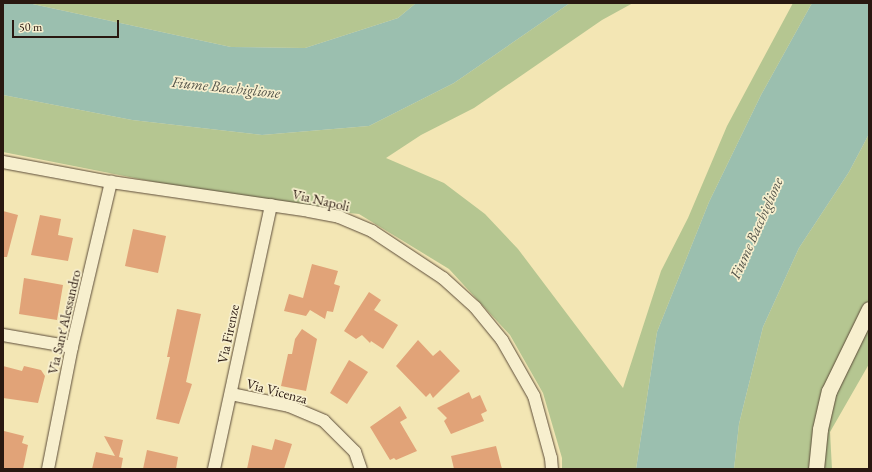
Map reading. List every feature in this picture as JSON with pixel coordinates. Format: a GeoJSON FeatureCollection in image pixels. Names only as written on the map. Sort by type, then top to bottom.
{"type":"FeatureCollection","features":[{"type":"Feature","properties":{"kind":"street","name":"Via Napoli"},"geometry":{"type":"LineString","coordinates":[[3,162],[111,182],[271,205],[340,217],[372,231],[443,278],[475,307],[502,340],[534,396],[552,469]]}},
{"type":"Feature","properties":{"kind":"street","name":"Via Sant'Alessandro"},"geometry":{"type":"LineString","coordinates":[[48,469],[72,347],[111,182]]}},
{"type":"Feature","properties":{"kind":"street","name":"Via Firenze"},"geometry":{"type":"LineString","coordinates":[[214,469],[271,205]]}},
{"type":"Feature","properties":{"kind":"street"},"geometry":{"type":"LineString","coordinates":[[816,469],[820,429],[829,391],[869,309]]}},
{"type":"Feature","properties":{"kind":"street"},"geometry":{"type":"LineString","coordinates":[[3,335],[72,347]]}},
{"type":"Feature","properties":{"kind":"street","name":"Via Vicenza"},"geometry":{"type":"LineString","coordinates":[[231,394],[289,406],[324,421],[356,452],[361,469]]}},
{"type":"Feature","properties":{"kind":"green space"},"geometry":{"type":"Polygon","coordinates":[[[28,3],[416,3],[398,18],[305,48],[231,47],[28,3]]]}},
{"type":"Feature","properties":{"kind":"green space"},"geometry":{"type":"Polygon","coordinates":[[[570,3],[633,3],[602,20],[474,108],[421,135],[386,158],[444,183],[485,214],[518,249],[623,388],[661,271],[688,218],[727,126],[793,3],[812,3],[761,95],[709,202],[657,332],[636,469],[562,469],[562,458],[543,393],[510,335],[449,269],[359,214],[271,205],[3,152],[3,95],[132,120],[262,135],[369,126],[454,83],[570,3]]]}},
{"type":"Feature","properties":{"kind":"green space"},"geometry":{"type":"Polygon","coordinates":[[[869,134],[869,364],[830,432],[832,469],[734,469],[739,424],[763,327],[799,248],[849,172],[869,134]]]}},
{"type":"Feature","properties":{"kind":"water","name":"Fiume Bacchiglione"},"geometry":{"type":"Polygon","coordinates":[[[3,3],[28,3],[231,47],[305,48],[398,18],[416,3],[570,3],[454,83],[369,126],[262,135],[132,120],[3,95],[3,3]]]}},
{"type":"Feature","properties":{"kind":"water","name":"Fiume Bacchiglione"},"geometry":{"type":"Polygon","coordinates":[[[812,3],[869,3],[869,134],[849,172],[799,248],[763,327],[739,424],[734,469],[636,469],[657,332],[709,202],[761,95],[812,3]]]}},
{"type":"Feature","properties":{"kind":"building"},"geometry":{"type":"Polygon","coordinates":[[[3,211],[18,215],[7,257],[3,257],[3,211]]]}},
{"type":"Feature","properties":{"kind":"building"},"geometry":{"type":"Polygon","coordinates":[[[40,215],[61,219],[58,235],[73,238],[68,261],[31,255],[40,215]]]}},
{"type":"Feature","properties":{"kind":"building"},"geometry":{"type":"Polygon","coordinates":[[[133,229],[166,236],[158,273],[125,266],[133,229]]]}},
{"type":"Feature","properties":{"kind":"building"},"geometry":{"type":"Polygon","coordinates":[[[312,264],[338,271],[334,284],[340,286],[333,312],[327,311],[325,319],[310,310],[306,316],[284,311],[289,294],[303,298],[312,264]]]}},
{"type":"Feature","properties":{"kind":"building"},"geometry":{"type":"Polygon","coordinates":[[[24,278],[63,285],[57,320],[19,314],[24,278]]]}},
{"type":"Feature","properties":{"kind":"building"},"geometry":{"type":"Polygon","coordinates":[[[369,292],[381,300],[374,310],[398,325],[383,349],[371,341],[370,343],[362,335],[356,339],[344,331],[369,292]]]}},
{"type":"Feature","properties":{"kind":"building"},"geometry":{"type":"Polygon","coordinates":[[[177,309],[201,314],[186,382],[192,384],[179,424],[156,419],[170,357],[167,357],[177,309]]]}},
{"type":"Feature","properties":{"kind":"building"},"geometry":{"type":"Polygon","coordinates":[[[302,329],[317,339],[306,391],[281,386],[288,354],[292,354],[295,339],[302,329]]]}},
{"type":"Feature","properties":{"kind":"building"},"geometry":{"type":"Polygon","coordinates":[[[418,340],[433,356],[440,350],[460,371],[433,398],[430,393],[426,397],[396,366],[418,340]]]}},
{"type":"Feature","properties":{"kind":"building"},"geometry":{"type":"Polygon","coordinates":[[[349,360],[368,372],[347,404],[330,393],[349,360]]]}},
{"type":"Feature","properties":{"kind":"building"},"geometry":{"type":"Polygon","coordinates":[[[3,366],[22,371],[24,366],[41,370],[45,376],[38,403],[3,398],[3,366]]]}},
{"type":"Feature","properties":{"kind":"building"},"geometry":{"type":"Polygon","coordinates":[[[469,392],[472,399],[480,395],[487,411],[481,414],[484,421],[451,434],[444,421],[447,418],[437,408],[469,392]]]}},
{"type":"Feature","properties":{"kind":"building"},"geometry":{"type":"Polygon","coordinates":[[[400,406],[407,418],[400,422],[417,451],[396,460],[394,458],[390,460],[370,427],[400,406]]]}},
{"type":"Feature","properties":{"kind":"building"},"geometry":{"type":"Polygon","coordinates":[[[4,431],[24,436],[22,443],[28,445],[23,469],[3,469],[4,431]]]}},
{"type":"Feature","properties":{"kind":"building"},"geometry":{"type":"Polygon","coordinates":[[[104,436],[123,440],[119,457],[123,458],[121,469],[92,469],[96,452],[115,456],[104,436]]]}},
{"type":"Feature","properties":{"kind":"building"},"geometry":{"type":"Polygon","coordinates":[[[275,439],[292,444],[284,469],[247,469],[252,445],[272,450],[275,439]]]}},
{"type":"Feature","properties":{"kind":"building"},"geometry":{"type":"Polygon","coordinates":[[[496,446],[502,469],[454,469],[451,456],[496,446]]]}},
{"type":"Feature","properties":{"kind":"building"},"geometry":{"type":"Polygon","coordinates":[[[147,450],[178,457],[176,469],[143,469],[147,450]]]}}]}
